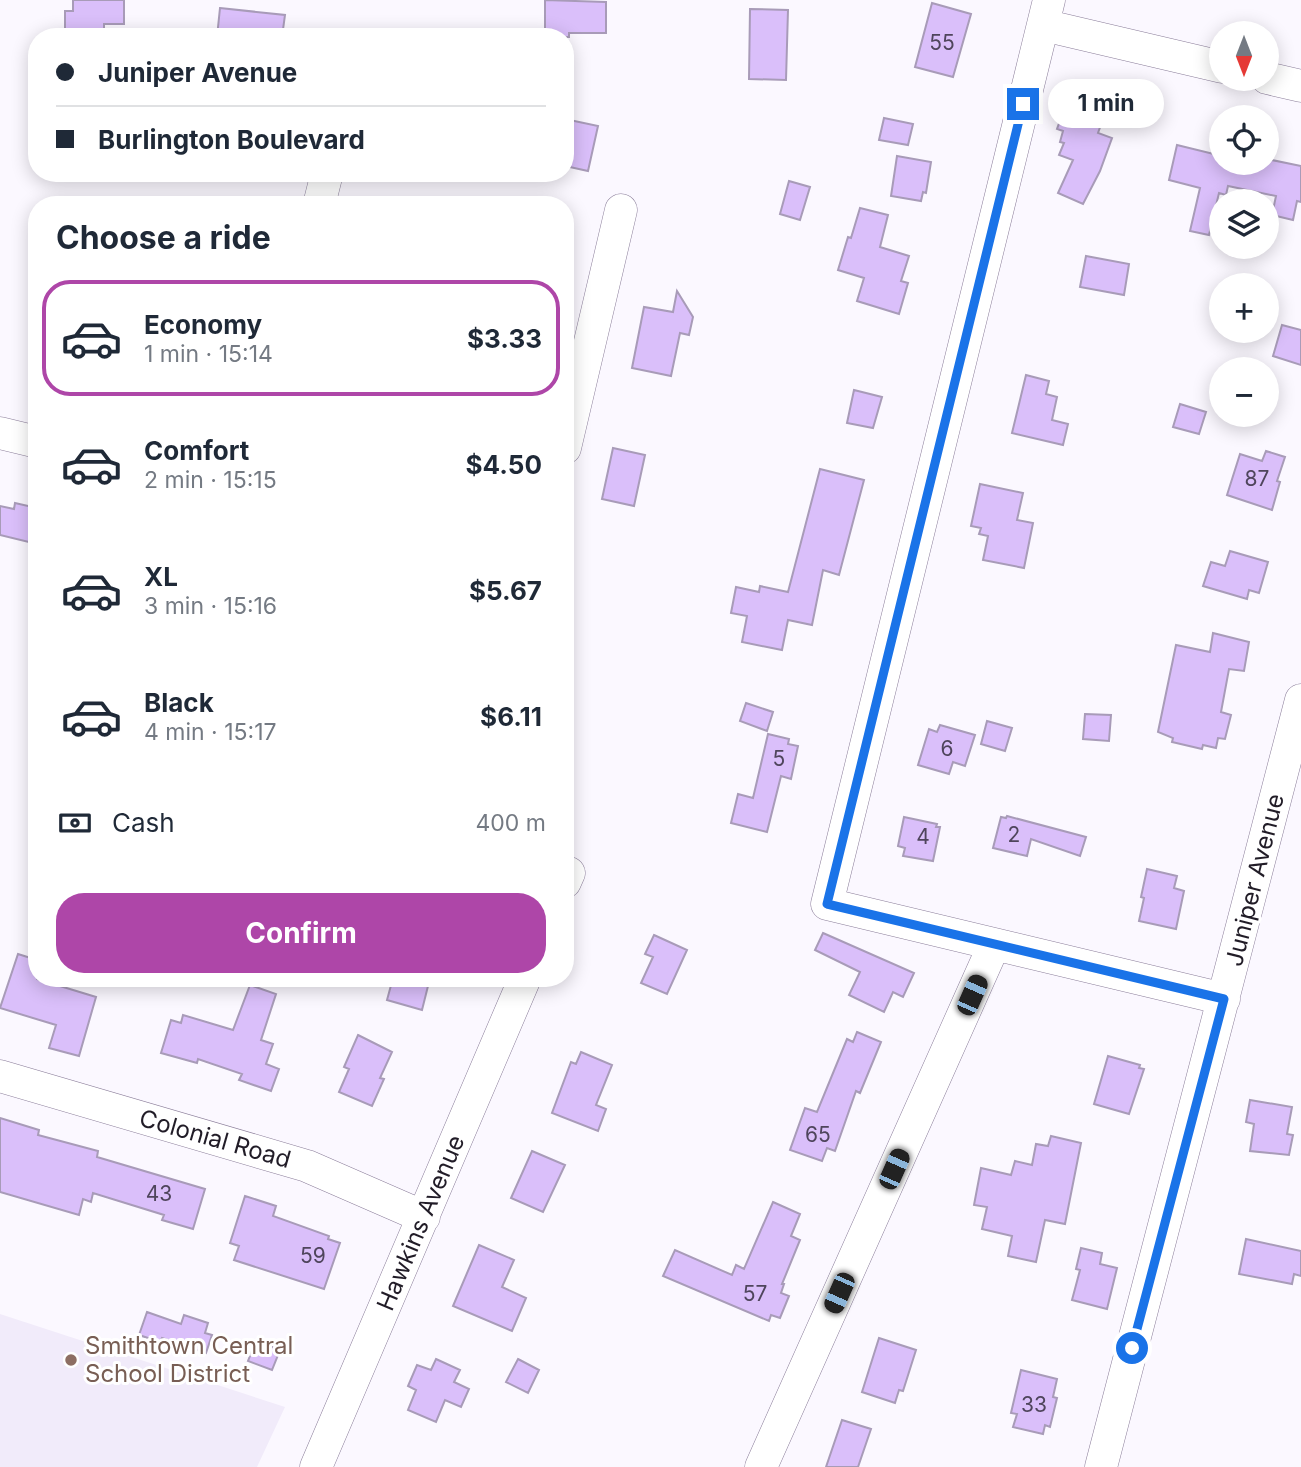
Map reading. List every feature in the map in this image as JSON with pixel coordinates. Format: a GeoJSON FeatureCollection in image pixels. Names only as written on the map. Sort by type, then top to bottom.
{"type":"FeatureCollection","features":[{"type":"Feature","properties":{"kind":"street"},"geometry":{"type":"LineString","coordinates":[[1209,63],[1046,12],[827,904],[1224,999]]}},
{"type":"Feature","properties":{"kind":"street"},"geometry":{"type":"LineString","coordinates":[[1279,81],[1301,86]]}},
{"type":"Feature","properties":{"kind":"street"},"geometry":{"type":"LineString","coordinates":[[574,410],[621,209]]}},
{"type":"Feature","properties":{"kind":"street"},"geometry":{"type":"LineString","coordinates":[[0,433],[28,440]]}},
{"type":"Feature","properties":{"kind":"street","name":"Juniper Avenue"},"geometry":{"type":"LineString","coordinates":[[1101,1467],[1301,700]]}},
{"type":"Feature","properties":{"kind":"street"},"geometry":{"type":"LineString","coordinates":[[761,1467],[994,945]]}},
{"type":"Feature","properties":{"kind":"street","name":"Hawkins Avenue"},"geometry":{"type":"LineString","coordinates":[[316,1467],[521,987]]}},
{"type":"Feature","properties":{"kind":"street","name":"Colonial Road"},"geometry":{"type":"LineString","coordinates":[[0,1076],[307,1166],[424,1217]]}},
{"type":"Feature","properties":{"kind":"shaded area","name":"Smithtown Central School District"},"geometry":{"type":"Polygon","coordinates":[[[0,1314],[285,1407],[257,1467],[0,1467],[0,1314]]]}},
{"type":"Feature","properties":{"kind":"building"},"geometry":{"type":"Polygon","coordinates":[[[73,0],[124,0],[124,24],[104,24],[104,28],[65,28],[65,11],[73,11],[73,0]]]}},
{"type":"Feature","properties":{"kind":"building"},"geometry":{"type":"Polygon","coordinates":[[[545,0],[606,2],[606,33],[574,33],[574,28],[545,28],[545,0]]]}},
{"type":"Feature","properties":{"kind":"building"},"geometry":{"type":"Polygon","coordinates":[[[932,3],[971,14],[953,77],[915,67],[932,3]]]}},
{"type":"Feature","properties":{"kind":"building"},"geometry":{"type":"Polygon","coordinates":[[[220,8],[285,15],[283,28],[218,28],[220,8]]]}},
{"type":"Feature","properties":{"kind":"building"},"geometry":{"type":"Polygon","coordinates":[[[750,9],[788,10],[786,80],[749,79],[750,9]]]}},
{"type":"Feature","properties":{"kind":"building"},"geometry":{"type":"Polygon","coordinates":[[[1082,86],[1111,97],[1098,133],[1112,138],[1100,171],[1083,204],[1058,193],[1073,160],[1059,155],[1064,143],[1060,142],[1063,131],[1057,129],[1064,110],[1069,111],[1082,86]]]}},
{"type":"Feature","properties":{"kind":"building"},"geometry":{"type":"Polygon","coordinates":[[[884,118],[913,124],[908,145],[879,140],[884,118]]]}},
{"type":"Feature","properties":{"kind":"building"},"geometry":{"type":"Polygon","coordinates":[[[574,121],[598,126],[588,171],[574,168],[574,121]]]}},
{"type":"Feature","properties":{"kind":"building"},"geometry":{"type":"Polygon","coordinates":[[[1177,145],[1209,153],[1209,175],[1279,175],[1279,161],[1301,166],[1301,202],[1297,201],[1293,220],[1279,217],[1279,189],[1242,189],[1228,186],[1227,189],[1209,189],[1209,235],[1190,231],[1200,188],[1169,180],[1177,145]]]}},
{"type":"Feature","properties":{"kind":"building"},"geometry":{"type":"Polygon","coordinates":[[[897,156],[931,162],[926,193],[923,192],[921,201],[891,196],[897,156]]]}},
{"type":"Feature","properties":{"kind":"building"},"geometry":{"type":"Polygon","coordinates":[[[789,181],[810,187],[800,220],[780,214],[789,181]]]}},
{"type":"Feature","properties":{"kind":"building"},"geometry":{"type":"Polygon","coordinates":[[[860,208],[888,215],[880,247],[909,256],[901,281],[908,283],[899,314],[857,301],[864,278],[838,270],[860,208]]]}},
{"type":"Feature","properties":{"kind":"building"},"geometry":{"type":"Polygon","coordinates":[[[1086,256],[1129,264],[1124,295],[1080,287],[1086,256]]]}},
{"type":"Feature","properties":{"kind":"building"},"geometry":{"type":"Polygon","coordinates":[[[677,291],[693,317],[689,335],[680,333],[671,376],[632,368],[644,307],[673,312],[677,291]]]}},
{"type":"Feature","properties":{"kind":"building"},"geometry":{"type":"Polygon","coordinates":[[[1282,325],[1301,330],[1301,365],[1273,356],[1279,343],[1282,325]]]}},
{"type":"Feature","properties":{"kind":"building"},"geometry":{"type":"Polygon","coordinates":[[[1026,375],[1049,381],[1046,394],[1057,397],[1052,420],[1068,424],[1063,445],[1012,433],[1026,375]]]}},
{"type":"Feature","properties":{"kind":"building"},"geometry":{"type":"Polygon","coordinates":[[[854,390],[882,397],[873,428],[847,423],[854,390]]]}},
{"type":"Feature","properties":{"kind":"building"},"geometry":{"type":"Polygon","coordinates":[[[1180,404],[1206,412],[1199,434],[1173,427],[1180,404]]]}},
{"type":"Feature","properties":{"kind":"building"},"geometry":{"type":"Polygon","coordinates":[[[613,448],[645,455],[634,506],[602,499],[613,448]]]}},
{"type":"Feature","properties":{"kind":"building"},"geometry":{"type":"Polygon","coordinates":[[[1266,451],[1285,457],[1272,510],[1227,495],[1240,454],[1262,461],[1266,451]]]}},
{"type":"Feature","properties":{"kind":"building"},"geometry":{"type":"Polygon","coordinates":[[[820,469],[864,480],[839,575],[823,570],[812,625],[788,620],[782,650],[742,642],[747,616],[731,613],[736,587],[759,592],[760,586],[788,592],[820,469]]]}},
{"type":"Feature","properties":{"kind":"building"},"geometry":{"type":"Polygon","coordinates":[[[980,484],[1023,493],[1017,520],[1033,523],[1024,568],[983,560],[988,536],[979,534],[981,528],[971,526],[980,484]]]}},
{"type":"Feature","properties":{"kind":"building"},"geometry":{"type":"Polygon","coordinates":[[[15,503],[28,506],[28,542],[0,535],[0,506],[14,509],[15,503]]]}},
{"type":"Feature","properties":{"kind":"building"},"geometry":{"type":"Polygon","coordinates":[[[1230,551],[1268,562],[1259,593],[1249,590],[1247,599],[1203,586],[1211,562],[1225,566],[1230,551]]]}},
{"type":"Feature","properties":{"kind":"building"},"geometry":{"type":"Polygon","coordinates":[[[1213,633],[1249,642],[1244,671],[1229,669],[1221,712],[1231,715],[1225,739],[1218,738],[1216,748],[1203,745],[1202,749],[1172,742],[1173,738],[1158,732],[1176,645],[1210,652],[1213,633]]]}},
{"type":"Feature","properties":{"kind":"building"},"geometry":{"type":"Polygon","coordinates":[[[746,703],[773,712],[767,731],[740,721],[746,703]]]}},
{"type":"Feature","properties":{"kind":"building"},"geometry":{"type":"Polygon","coordinates":[[[1085,714],[1111,715],[1109,741],[1083,739],[1085,714]]]}},
{"type":"Feature","properties":{"kind":"building"},"geometry":{"type":"Polygon","coordinates":[[[987,721],[1012,728],[1005,751],[981,744],[987,721]]]}},
{"type":"Feature","properties":{"kind":"building"},"geometry":{"type":"Polygon","coordinates":[[[940,725],[975,735],[965,766],[953,762],[949,774],[918,765],[929,729],[937,732],[940,725]]]}},
{"type":"Feature","properties":{"kind":"building"},"geometry":{"type":"Polygon","coordinates":[[[768,734],[789,739],[788,744],[798,746],[791,779],[781,776],[767,832],[731,823],[738,794],[753,798],[768,734]]]}},
{"type":"Feature","properties":{"kind":"building"},"geometry":{"type":"Polygon","coordinates":[[[1007,816],[1086,837],[1080,856],[1031,839],[1027,856],[993,848],[1001,817],[1007,816]]]}},
{"type":"Feature","properties":{"kind":"building"},"geometry":{"type":"Polygon","coordinates":[[[904,817],[940,827],[933,861],[903,856],[905,848],[898,846],[904,817]]]}},
{"type":"Feature","properties":{"kind":"building"},"geometry":{"type":"Polygon","coordinates":[[[1147,869],[1177,876],[1174,888],[1184,891],[1176,929],[1139,921],[1147,869]]]}},
{"type":"Feature","properties":{"kind":"building"},"geometry":{"type":"Polygon","coordinates":[[[823,933],[914,973],[903,997],[893,992],[884,1012],[849,995],[860,972],[815,950],[823,933]]]}},
{"type":"Feature","properties":{"kind":"building"},"geometry":{"type":"Polygon","coordinates":[[[654,935],[687,950],[667,994],[641,983],[653,957],[645,954],[654,935]]]}},
{"type":"Feature","properties":{"kind":"building"},"geometry":{"type":"Polygon","coordinates":[[[18,954],[28,957],[28,987],[63,987],[96,997],[79,1056],[49,1048],[56,1025],[0,1008],[18,954]]]}},
{"type":"Feature","properties":{"kind":"building"},"geometry":{"type":"Polygon","coordinates":[[[249,987],[276,994],[261,1040],[273,1044],[266,1064],[279,1069],[271,1091],[239,1080],[242,1074],[198,1059],[197,1063],[161,1053],[171,1020],[181,1023],[183,1015],[233,1030],[249,987]]]}},
{"type":"Feature","properties":{"kind":"building"},"geometry":{"type":"Polygon","coordinates":[[[391,987],[428,987],[422,1010],[387,1000],[391,987]]]}},
{"type":"Feature","properties":{"kind":"building"},"geometry":{"type":"Polygon","coordinates":[[[857,1032],[881,1042],[860,1093],[856,1091],[835,1151],[827,1148],[822,1161],[790,1150],[805,1108],[817,1112],[847,1039],[853,1042],[857,1032]]]}},
{"type":"Feature","properties":{"kind":"building"},"geometry":{"type":"Polygon","coordinates":[[[358,1035],[392,1052],[380,1078],[384,1079],[372,1106],[339,1092],[349,1069],[344,1067],[358,1035]]]}},
{"type":"Feature","properties":{"kind":"building"},"geometry":{"type":"Polygon","coordinates":[[[581,1052],[612,1065],[596,1105],[606,1109],[598,1131],[552,1113],[571,1062],[576,1064],[581,1052]]]}},
{"type":"Feature","properties":{"kind":"building"},"geometry":{"type":"Polygon","coordinates":[[[1108,1056],[1140,1065],[1139,1068],[1144,1069],[1129,1114],[1094,1104],[1108,1056]]]}},
{"type":"Feature","properties":{"kind":"building"},"geometry":{"type":"Polygon","coordinates":[[[1250,1100],[1292,1107],[1287,1134],[1293,1135],[1289,1155],[1250,1151],[1254,1124],[1246,1122],[1250,1100]]]}},
{"type":"Feature","properties":{"kind":"building"},"geometry":{"type":"Polygon","coordinates":[[[0,1118],[39,1130],[38,1135],[98,1151],[97,1157],[205,1189],[193,1229],[162,1220],[164,1215],[93,1193],[91,1202],[83,1199],[79,1215],[0,1192],[0,1118]]]}},
{"type":"Feature","properties":{"kind":"building"},"geometry":{"type":"Polygon","coordinates":[[[1051,1136],[1081,1143],[1065,1224],[1045,1220],[1036,1262],[1008,1256],[1012,1236],[982,1229],[987,1207],[974,1205],[981,1168],[1011,1175],[1015,1161],[1032,1165],[1036,1144],[1048,1146],[1051,1136]]]}},
{"type":"Feature","properties":{"kind":"building"},"geometry":{"type":"Polygon","coordinates":[[[532,1151],[565,1165],[543,1212],[511,1198],[532,1151]]]}},
{"type":"Feature","properties":{"kind":"building"},"geometry":{"type":"Polygon","coordinates":[[[245,1196],[276,1206],[273,1216],[329,1236],[328,1239],[340,1243],[324,1289],[234,1260],[239,1246],[230,1243],[245,1196]]]}},
{"type":"Feature","properties":{"kind":"building"},"geometry":{"type":"Polygon","coordinates":[[[773,1202],[800,1214],[791,1236],[800,1240],[782,1284],[781,1293],[789,1296],[780,1318],[771,1315],[769,1321],[663,1276],[675,1250],[732,1275],[736,1265],[744,1269],[773,1202]]]}},
{"type":"Feature","properties":{"kind":"building"},"geometry":{"type":"Polygon","coordinates":[[[1246,1239],[1301,1251],[1301,1276],[1294,1274],[1292,1284],[1239,1274],[1246,1239]]]}},
{"type":"Feature","properties":{"kind":"building"},"geometry":{"type":"Polygon","coordinates":[[[479,1245],[514,1260],[502,1287],[526,1298],[512,1331],[453,1306],[479,1245]]]}},
{"type":"Feature","properties":{"kind":"building"},"geometry":{"type":"Polygon","coordinates":[[[1081,1248],[1102,1253],[1100,1264],[1117,1268],[1107,1309],[1072,1300],[1080,1270],[1076,1269],[1081,1248]]]}},
{"type":"Feature","properties":{"kind":"building"},"geometry":{"type":"Polygon","coordinates":[[[147,1312],[181,1324],[184,1315],[208,1323],[205,1333],[212,1335],[206,1353],[162,1338],[160,1342],[139,1335],[147,1312]]]}},
{"type":"Feature","properties":{"kind":"building"},"geometry":{"type":"Polygon","coordinates":[[[879,1338],[916,1350],[903,1391],[899,1390],[895,1403],[862,1392],[879,1338]]]}},
{"type":"Feature","properties":{"kind":"building"},"geometry":{"type":"Polygon","coordinates":[[[256,1341],[280,1350],[272,1370],[248,1361],[256,1341]]]}},
{"type":"Feature","properties":{"kind":"building"},"geometry":{"type":"Polygon","coordinates":[[[436,1359],[460,1370],[454,1382],[469,1389],[461,1407],[445,1400],[436,1422],[408,1410],[416,1390],[408,1386],[417,1365],[431,1370],[436,1359]]]}},
{"type":"Feature","properties":{"kind":"building"},"geometry":{"type":"Polygon","coordinates":[[[518,1359],[539,1370],[528,1393],[506,1382],[518,1359]]]}},
{"type":"Feature","properties":{"kind":"building"},"geometry":{"type":"Polygon","coordinates":[[[1021,1370],[1057,1379],[1053,1397],[1057,1398],[1050,1427],[1045,1425],[1043,1434],[1013,1427],[1017,1414],[1011,1413],[1021,1370]]]}},
{"type":"Feature","properties":{"kind":"building"},"geometry":{"type":"Polygon","coordinates":[[[842,1420],[871,1429],[858,1467],[826,1467],[842,1420]]]}},
{"type":"Feature","properties":{"kind":"place","name":"Smithtown Central School District"},"geometry":{"type":"Point","coordinates":[71,1360]}},
{"type":"Feature","properties":{"kind":"route"},"geometry":{"type":"LineString","coordinates":[[1023,104],[827,904],[1224,999],[1132,1348]]}}]}
